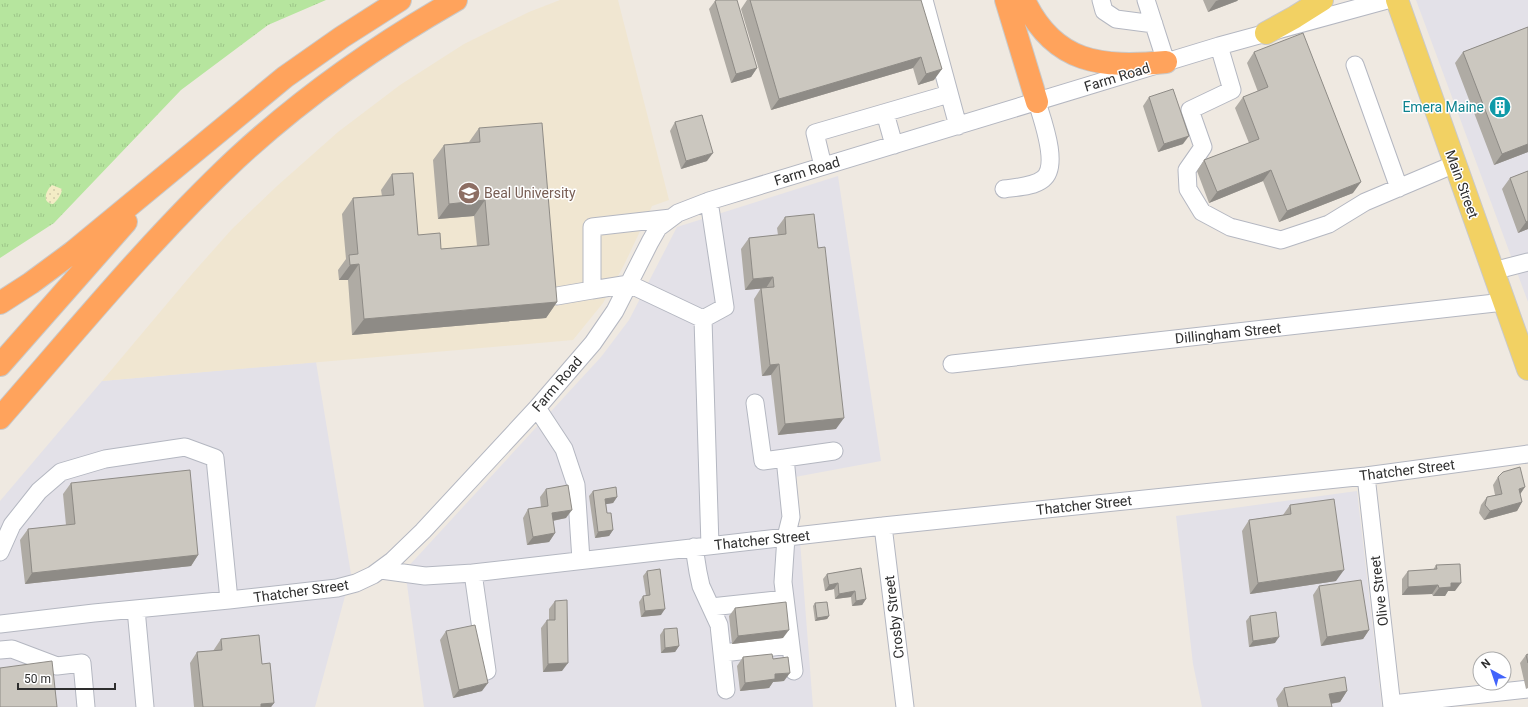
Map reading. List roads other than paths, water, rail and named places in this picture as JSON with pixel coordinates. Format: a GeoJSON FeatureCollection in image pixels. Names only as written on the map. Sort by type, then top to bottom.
{"type":"FeatureCollection","features":[{"type":"Feature","properties":{"kind":"highway"},"geometry":{"type":"LineString","coordinates":[[0,303],[31,283],[73,252],[266,92],[304,63],[361,24],[400,0]]}},
{"type":"Feature","properties":{"kind":"highway"},"geometry":{"type":"LineString","coordinates":[[0,418],[152,245],[201,193],[236,159],[304,101],[350,67],[395,36],[456,0]]}},
{"type":"Feature","properties":{"kind":"highway"},"geometry":{"type":"LineString","coordinates":[[395,36],[472,0]]}},
{"type":"Feature","properties":{"kind":"highway"},"geometry":{"type":"LineString","coordinates":[[1006,0],[1037,102]]}},
{"type":"Feature","properties":{"kind":"highway"},"geometry":{"type":"LineString","coordinates":[[1023,0],[1040,66],[1041,84],[1037,102]]}},
{"type":"Feature","properties":{"kind":"highway"},"geometry":{"type":"LineString","coordinates":[[1023,0],[1032,16],[1043,30],[1061,47],[1075,55],[1092,61],[1111,64],[1166,62]]}},
{"type":"Feature","properties":{"kind":"highway"},"geometry":{"type":"LineString","coordinates":[[0,365],[145,202],[212,137]]}},
{"type":"Feature","properties":{"kind":"highway"},"geometry":{"type":"LineString","coordinates":[[0,434],[60,349]]}},
{"type":"Feature","properties":{"kind":"main road"},"geometry":{"type":"LineString","coordinates":[[1266,33],[1295,18],[1322,0]]}},
{"type":"Feature","properties":{"kind":"main road","name":"Main Street"},"geometry":{"type":"LineString","coordinates":[[1397,0],[1528,368]]}},
{"type":"Feature","properties":{"kind":"street"},"geometry":{"type":"LineString","coordinates":[[924,0],[958,126]]}},
{"type":"Feature","properties":{"kind":"street"},"geometry":{"type":"LineString","coordinates":[[1101,0],[1104,11],[1116,19],[1154,24]]}},
{"type":"Feature","properties":{"kind":"street"},"geometry":{"type":"LineString","coordinates":[[1146,0],[1166,62]]}},
{"type":"Feature","properties":{"kind":"street","name":"Farm Road"},"geometry":{"type":"LineString","coordinates":[[381,570],[424,531],[536,408],[601,332],[615,311],[658,228],[671,218],[691,207],[709,200],[1219,46],[1386,0]]}},
{"type":"Feature","properties":{"kind":"street"},"geometry":{"type":"LineString","coordinates":[[1219,46],[1232,90],[1190,110],[1203,148],[1187,170],[1188,190],[1202,212],[1230,226],[1281,240],[1329,224],[1365,202],[1455,164]]}},
{"type":"Feature","properties":{"kind":"street"},"geometry":{"type":"LineString","coordinates":[[1355,66],[1399,188]]}},
{"type":"Feature","properties":{"kind":"street"},"geometry":{"type":"LineString","coordinates":[[823,166],[815,134],[949,94]]}},
{"type":"Feature","properties":{"kind":"street"},"geometry":{"type":"LineString","coordinates":[[1004,189],[1035,184],[1044,179],[1049,173],[1051,166],[1049,149],[1037,102]]}},
{"type":"Feature","properties":{"kind":"street"},"geometry":{"type":"LineString","coordinates":[[885,112],[894,145]]}},
{"type":"Feature","properties":{"kind":"street"},"geometry":{"type":"LineString","coordinates":[[704,318],[725,307],[709,200]]}},
{"type":"Feature","properties":{"kind":"street"},"geometry":{"type":"LineString","coordinates":[[592,290],[592,227],[671,218]]}},
{"type":"Feature","properties":{"kind":"street"},"geometry":{"type":"LineString","coordinates":[[1494,271],[1528,262]]}},
{"type":"Feature","properties":{"kind":"street"},"geometry":{"type":"LineString","coordinates":[[557,296],[629,284],[704,318]]}},
{"type":"Feature","properties":{"kind":"street","name":"Dillingham Street"},"geometry":{"type":"LineString","coordinates":[[952,364],[1504,302]]}},
{"type":"Feature","properties":{"kind":"street"},"geometry":{"type":"LineString","coordinates":[[704,318],[702,546],[698,572],[701,586],[719,625],[726,690]]}},
{"type":"Feature","properties":{"kind":"street"},"geometry":{"type":"LineString","coordinates":[[755,403],[763,461],[834,451]]}},
{"type":"Feature","properties":{"kind":"street"},"geometry":{"type":"LineString","coordinates":[[536,408],[564,449],[576,486],[581,560]]}},
{"type":"Feature","properties":{"kind":"street"},"geometry":{"type":"LineString","coordinates":[[0,552],[12,525],[39,491],[62,472],[105,459],[185,447],[215,458],[229,600]]}},
{"type":"Feature","properties":{"kind":"street","name":"Thatcher Street"},"geometry":{"type":"LineString","coordinates":[[0,624],[337,588],[356,583],[381,570],[425,576],[473,573],[883,526],[1366,476],[1528,454]]}},
{"type":"Feature","properties":{"kind":"street"},"geometry":{"type":"LineString","coordinates":[[785,458],[791,517],[786,537],[783,574],[794,671]]}},
{"type":"Feature","properties":{"kind":"street","name":"Olive Street"},"geometry":{"type":"LineString","coordinates":[[1366,476],[1392,706]]}},
{"type":"Feature","properties":{"kind":"street","name":"Crosby Street"},"geometry":{"type":"LineString","coordinates":[[883,526],[905,707]]}},
{"type":"Feature","properties":{"kind":"street"},"geometry":{"type":"LineString","coordinates":[[473,573],[487,671]]}},
{"type":"Feature","properties":{"kind":"street"},"geometry":{"type":"LineString","coordinates":[[711,607],[785,599]]}},
{"type":"Feature","properties":{"kind":"street"},"geometry":{"type":"LineString","coordinates":[[136,609],[145,707]]}},
{"type":"Feature","properties":{"kind":"street"},"geometry":{"type":"LineString","coordinates":[[723,653],[790,645]]}},
{"type":"Feature","properties":{"kind":"street"},"geometry":{"type":"LineString","coordinates":[[0,650],[12,649],[57,666],[82,663],[86,707]]}},
{"type":"Feature","properties":{"kind":"street"},"geometry":{"type":"LineString","coordinates":[[1392,706],[1471,701],[1528,689]]}},
{"type":"Feature","properties":{"kind":"place","name":"Emera Maine"},"geometry":{"type":"Point","coordinates":[1500,107]}},
{"type":"Feature","properties":{"kind":"place","name":"Beal University"},"geometry":{"type":"Point","coordinates":[469,193]}}]}
